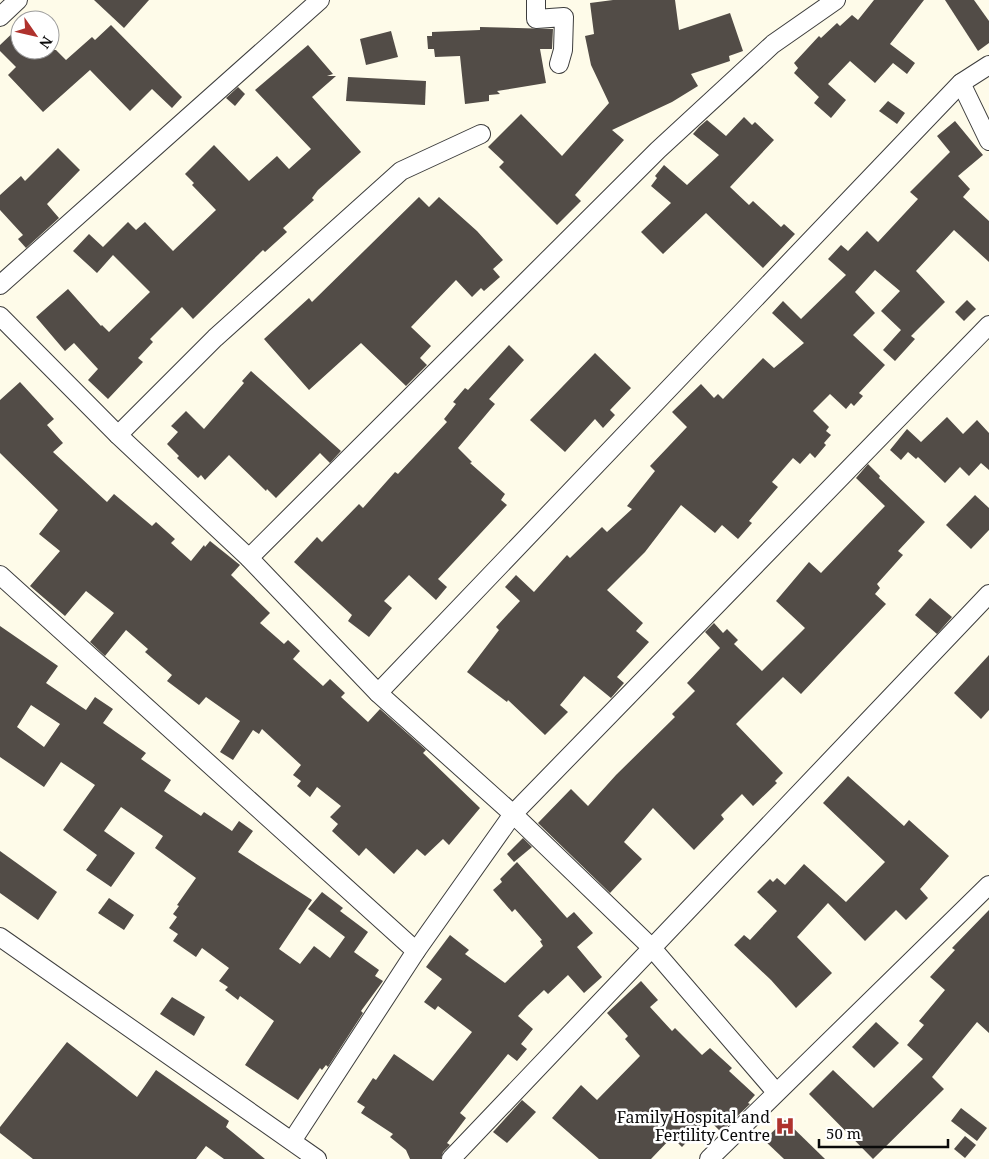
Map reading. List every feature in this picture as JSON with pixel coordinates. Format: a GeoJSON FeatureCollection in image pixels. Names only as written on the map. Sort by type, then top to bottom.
{"type":"FeatureCollection","features":[{"type":"Feature","properties":{"kind":"street"},"geometry":{"type":"LineString","coordinates":[[0,17],[18,0]]}},
{"type":"Feature","properties":{"kind":"street"},"geometry":{"type":"LineString","coordinates":[[0,285],[320,0]]}},
{"type":"Feature","properties":{"kind":"street"},"geometry":{"type":"LineString","coordinates":[[536,0],[536,19],[564,17],[563,50],[559,64]]}},
{"type":"Feature","properties":{"kind":"street"},"geometry":{"type":"LineString","coordinates":[[249,558],[658,150],[773,44],[836,0]]}},
{"type":"Feature","properties":{"kind":"street"},"geometry":{"type":"LineString","coordinates":[[378,693],[961,83],[989,65]]}},
{"type":"Feature","properties":{"kind":"street"},"geometry":{"type":"LineString","coordinates":[[961,83],[989,141]]}},
{"type":"Feature","properties":{"kind":"street"},"geometry":{"type":"LineString","coordinates":[[118,435],[215,338],[401,171],[481,134]]}},
{"type":"Feature","properties":{"kind":"street"},"geometry":{"type":"LineString","coordinates":[[0,316],[118,435],[249,558],[378,693],[513,814],[652,948],[776,1092]]}},
{"type":"Feature","properties":{"kind":"street"},"geometry":{"type":"LineString","coordinates":[[292,1141],[416,951],[513,814],[989,325]]}},
{"type":"Feature","properties":{"kind":"street"},"geometry":{"type":"LineString","coordinates":[[0,575],[416,951]]}},
{"type":"Feature","properties":{"kind":"street"},"geometry":{"type":"LineString","coordinates":[[451,1159],[989,594]]}},
{"type":"Feature","properties":{"kind":"street"},"geometry":{"type":"LineString","coordinates":[[708,1159],[989,884]]}},
{"type":"Feature","properties":{"kind":"street"},"geometry":{"type":"LineString","coordinates":[[0,937],[317,1159]]}},
{"type":"Feature","properties":{"kind":"building"},"geometry":{"type":"Polygon","coordinates":[[[94,0],[149,0],[124,28],[94,0]]]}},
{"type":"Feature","properties":{"kind":"building"},"geometry":{"type":"Polygon","coordinates":[[[613,0],[675,0],[679,30],[730,13],[743,51],[729,56],[730,61],[691,74],[698,86],[672,102],[612,130],[624,140],[575,195],[581,201],[557,225],[499,167],[504,162],[488,147],[521,114],[562,156],[609,103],[591,65],[585,36],[594,34],[590,3],[613,0]]]}},
{"type":"Feature","properties":{"kind":"building"},"geometry":{"type":"Polygon","coordinates":[[[874,0],[924,0],[890,44],[915,63],[907,74],[893,63],[875,83],[850,61],[828,84],[846,100],[831,118],[814,103],[819,97],[794,73],[798,68],[794,63],[819,36],[821,38],[837,23],[840,26],[852,15],[858,20],[874,0]]]}},
{"type":"Feature","properties":{"kind":"building"},"geometry":{"type":"Polygon","coordinates":[[[945,0],[974,0],[989,21],[989,43],[978,51],[945,0]]]}},
{"type":"Feature","properties":{"kind":"building"},"geometry":{"type":"Polygon","coordinates":[[[111,25],[182,97],[172,108],[152,89],[130,111],[90,70],[43,112],[8,75],[16,67],[0,51],[0,45],[10,36],[10,60],[60,60],[60,54],[66,60],[92,37],[95,40],[111,25]]]}},
{"type":"Feature","properties":{"kind":"building"},"geometry":{"type":"Polygon","coordinates":[[[480,27],[553,29],[552,49],[540,49],[546,83],[497,91],[500,94],[489,95],[489,101],[465,104],[460,56],[435,57],[434,49],[428,49],[427,36],[432,36],[432,32],[480,30],[480,27]]]}},
{"type":"Feature","properties":{"kind":"building"},"geometry":{"type":"Polygon","coordinates":[[[391,31],[398,57],[366,65],[360,39],[391,31]]]}},
{"type":"Feature","properties":{"kind":"building"},"geometry":{"type":"Polygon","coordinates":[[[308,45],[333,74],[327,76],[336,76],[312,97],[361,152],[318,190],[312,198],[314,200],[283,228],[287,232],[265,252],[263,250],[193,319],[182,307],[150,339],[153,342],[138,358],[143,362],[108,399],[88,380],[98,369],[74,343],[65,351],[36,317],[68,289],[101,326],[109,332],[150,292],[113,255],[97,273],[73,251],[89,234],[103,247],[128,222],[136,230],[145,222],[173,251],[216,210],[192,185],[194,183],[185,174],[214,145],[249,181],[277,156],[289,169],[311,149],[255,90],[308,45]]]}},
{"type":"Feature","properties":{"kind":"building"},"geometry":{"type":"Polygon","coordinates":[[[348,77],[426,81],[425,105],[346,101],[348,77]]]}},
{"type":"Feature","properties":{"kind":"building"},"geometry":{"type":"Polygon","coordinates":[[[238,87],[245,94],[235,106],[226,98],[238,87]]]}},
{"type":"Feature","properties":{"kind":"building"},"geometry":{"type":"Polygon","coordinates":[[[888,101],[905,113],[897,124],[879,111],[888,101]]]}},
{"type":"Feature","properties":{"kind":"building"},"geometry":{"type":"Polygon","coordinates":[[[744,117],[752,125],[755,122],[774,140],[730,187],[749,205],[753,201],[781,227],[784,224],[795,234],[763,268],[706,213],[663,254],[641,232],[671,203],[651,186],[657,178],[655,176],[664,165],[687,185],[719,155],[693,134],[707,120],[726,136],[744,117]]]}},
{"type":"Feature","properties":{"kind":"building"},"geometry":{"type":"Polygon","coordinates":[[[955,121],[983,155],[958,176],[970,189],[963,197],[989,221],[989,262],[954,230],[916,271],[945,302],[911,336],[915,339],[895,361],[883,350],[901,330],[881,311],[900,291],[875,270],[855,292],[875,313],[853,335],[885,365],[859,393],[863,396],[854,406],[851,403],[846,409],[830,394],[813,411],[829,427],[826,431],[831,435],[824,443],[826,445],[815,458],[810,453],[800,464],[793,458],[772,482],[778,487],[749,521],[752,523],[738,539],[722,525],[715,533],[681,505],[645,552],[607,590],[643,623],[636,631],[649,642],[617,677],[624,683],[611,698],[584,676],[560,705],[568,712],[545,735],[508,700],[507,702],[467,672],[499,630],[496,627],[520,601],[505,587],[516,575],[534,592],[567,555],[570,558],[602,527],[607,532],[632,509],[627,506],[655,471],[650,466],[687,427],[672,412],[701,384],[714,398],[718,394],[723,399],[763,358],[774,368],[804,343],[772,313],[783,301],[801,319],[846,275],[828,259],[841,245],[848,251],[867,231],[878,242],[918,199],[910,192],[950,152],[937,136],[955,121]]]}},
{"type":"Feature","properties":{"kind":"building"},"geometry":{"type":"Polygon","coordinates":[[[58,148],[80,170],[47,204],[59,218],[26,248],[18,239],[23,235],[0,210],[0,195],[21,176],[25,181],[58,148]]]}},
{"type":"Feature","properties":{"kind":"building"},"geometry":{"type":"Polygon","coordinates":[[[419,197],[429,207],[439,197],[477,231],[503,260],[493,269],[500,277],[484,291],[481,288],[472,297],[456,280],[411,327],[431,346],[420,358],[427,365],[406,386],[361,343],[309,390],[264,339],[309,298],[312,302],[419,197]]]}},
{"type":"Feature","properties":{"kind":"building"},"geometry":{"type":"Polygon","coordinates":[[[967,300],[976,309],[964,321],[955,312],[967,300]]]}},
{"type":"Feature","properties":{"kind":"building"},"geometry":{"type":"Polygon","coordinates":[[[509,345],[524,360],[489,399],[495,404],[458,448],[472,462],[470,463],[505,494],[501,500],[507,505],[438,579],[447,587],[436,600],[409,575],[384,601],[392,608],[369,637],[348,621],[352,615],[294,562],[317,537],[322,542],[359,504],[363,508],[395,472],[398,474],[447,422],[444,419],[456,404],[453,402],[465,388],[468,390],[509,345]]]}},
{"type":"Feature","properties":{"kind":"building"},"geometry":{"type":"Polygon","coordinates":[[[595,353],[631,388],[610,410],[615,415],[603,428],[595,419],[565,452],[530,420],[595,353]]]}},
{"type":"Feature","properties":{"kind":"building"},"geometry":{"type":"Polygon","coordinates":[[[251,371],[341,451],[330,463],[320,453],[276,498],[267,489],[266,491],[229,455],[205,480],[201,475],[198,478],[177,458],[179,456],[167,444],[178,432],[171,426],[186,411],[204,429],[244,383],[242,381],[251,371]]]}},
{"type":"Feature","properties":{"kind":"building"},"geometry":{"type":"Polygon","coordinates":[[[20,382],[54,419],[47,425],[63,443],[53,452],[107,502],[114,494],[152,526],[156,522],[175,539],[171,543],[191,561],[204,545],[205,547],[210,541],[240,565],[231,575],[270,613],[260,623],[284,644],[288,640],[300,651],[293,659],[323,686],[330,679],[345,693],[341,697],[368,722],[380,709],[426,750],[423,753],[480,808],[449,845],[443,839],[425,856],[417,849],[394,874],[366,848],[359,856],[332,831],[338,824],[330,817],[341,806],[317,787],[310,797],[297,786],[301,781],[293,775],[301,765],[262,729],[259,734],[253,730],[233,760],[220,752],[240,721],[206,697],[199,705],[167,681],[172,675],[145,652],[148,649],[126,630],[105,656],[90,642],[114,613],[86,591],[65,616],[30,586],[60,551],[39,534],[58,510],[0,453],[0,400],[20,382]]]}},
{"type":"Feature","properties":{"kind":"building"},"geometry":{"type":"Polygon","coordinates":[[[947,417],[963,434],[977,420],[989,433],[989,470],[981,463],[969,476],[960,467],[945,483],[918,457],[916,459],[908,452],[901,460],[890,450],[907,429],[921,442],[947,417]]]}},
{"type":"Feature","properties":{"kind":"building"},"geometry":{"type":"Polygon","coordinates":[[[868,464],[880,476],[879,478],[925,522],[898,551],[903,555],[877,584],[880,588],[875,594],[886,604],[801,694],[783,677],[736,724],[783,773],[775,781],[777,783],[753,806],[742,794],[721,815],[724,819],[694,850],[653,808],[624,842],[642,859],[610,893],[538,823],[571,789],[588,806],[616,775],[675,717],[672,714],[695,691],[687,683],[720,648],[705,632],[714,623],[723,633],[727,629],[738,640],[734,644],[762,671],[805,628],[776,601],[809,562],[821,573],[885,506],[856,478],[868,464]]]}},
{"type":"Feature","properties":{"kind":"building"},"geometry":{"type":"Polygon","coordinates":[[[975,495],[989,508],[989,530],[971,549],[946,525],[975,495]]]}},
{"type":"Feature","properties":{"kind":"building"},"geometry":{"type":"Polygon","coordinates":[[[930,598],[952,617],[937,634],[915,615],[930,598]]]}},
{"type":"Feature","properties":{"kind":"building"},"geometry":{"type":"Polygon","coordinates":[[[0,626],[58,666],[46,683],[86,710],[95,697],[113,709],[103,723],[146,753],[141,759],[171,780],[164,791],[201,816],[204,812],[232,831],[239,821],[253,831],[238,852],[312,900],[279,949],[300,964],[314,946],[330,958],[345,937],[308,909],[322,892],[343,908],[340,911],[368,932],[354,952],[379,970],[375,976],[383,981],[361,1011],[363,1013],[328,1067],[326,1065],[322,1070],[320,1068],[298,1100],[245,1065],[274,1021],[240,996],[238,1000],[225,990],[228,987],[219,981],[229,968],[202,948],[196,957],[173,941],[178,934],[169,928],[177,917],[173,914],[196,878],[155,848],[163,836],[121,807],[104,831],[135,853],[111,887],[86,870],[97,855],[63,830],[95,785],[61,762],[44,787],[0,757],[0,626]],[[31,705],[17,727],[44,747],[60,724],[31,705]]]}},
{"type":"Feature","properties":{"kind":"building"},"geometry":{"type":"Polygon","coordinates":[[[989,655],[989,710],[981,719],[954,693],[989,655]]]}},
{"type":"Feature","properties":{"kind":"building"},"geometry":{"type":"Polygon","coordinates":[[[848,776],[904,826],[909,820],[949,856],[920,889],[928,898],[906,920],[896,910],[865,941],[828,903],[797,937],[832,973],[796,1008],[771,980],[734,945],[744,935],[750,940],[777,911],[757,892],[770,879],[773,882],[777,878],[785,885],[804,864],[846,902],[885,862],[823,803],[848,776]]]}},
{"type":"Feature","properties":{"kind":"building"},"geometry":{"type":"Polygon","coordinates":[[[523,838],[532,847],[514,862],[507,854],[523,838]]]}},
{"type":"Feature","properties":{"kind":"building"},"geometry":{"type":"Polygon","coordinates":[[[0,851],[57,892],[38,920],[0,893],[0,851]]]}},
{"type":"Feature","properties":{"kind":"building"},"geometry":{"type":"Polygon","coordinates":[[[517,862],[567,918],[574,912],[593,933],[577,947],[602,977],[584,993],[568,975],[548,994],[544,990],[527,1006],[518,1016],[533,1029],[521,1044],[527,1049],[517,1061],[508,1054],[460,1113],[466,1118],[447,1143],[450,1145],[443,1152],[441,1159],[410,1159],[406,1150],[390,1137],[393,1134],[361,1113],[365,1107],[357,1102],[373,1078],[376,1080],[394,1054],[433,1081],[472,1032],[438,1006],[435,1010],[424,1002],[442,979],[426,967],[450,935],[469,950],[465,954],[505,983],[543,946],[540,941],[542,940],[515,909],[512,912],[493,890],[502,882],[500,879],[517,862]]]}},
{"type":"Feature","properties":{"kind":"building"},"geometry":{"type":"Polygon","coordinates":[[[109,898],[134,915],[124,930],[98,913],[109,898]]]}},
{"type":"Feature","properties":{"kind":"building"},"geometry":{"type":"Polygon","coordinates":[[[989,910],[989,1033],[977,1022],[932,1077],[944,1089],[873,1159],[809,1094],[833,1070],[873,1108],[923,1059],[907,1045],[924,1025],[919,1021],[945,990],[930,977],[955,950],[952,948],[989,910]]]}},
{"type":"Feature","properties":{"kind":"building"},"geometry":{"type":"Polygon","coordinates":[[[641,981],[658,1000],[650,1007],[672,1031],[675,1028],[702,1055],[710,1048],[732,1068],[729,1071],[755,1095],[748,1103],[750,1104],[721,1132],[708,1119],[682,1147],[672,1137],[651,1159],[599,1159],[552,1118],[581,1085],[597,1100],[640,1056],[625,1039],[628,1036],[607,1013],[641,981]]]}},
{"type":"Feature","properties":{"kind":"building"},"geometry":{"type":"Polygon","coordinates":[[[172,997],[205,1017],[194,1036],[160,1014],[172,997]]]}},
{"type":"Feature","properties":{"kind":"building"},"geometry":{"type":"Polygon","coordinates":[[[876,1022],[899,1043],[874,1068],[852,1047],[876,1022]]]}},
{"type":"Feature","properties":{"kind":"building"},"geometry":{"type":"Polygon","coordinates":[[[67,1042],[137,1097],[156,1070],[229,1121],[226,1127],[265,1159],[224,1159],[206,1146],[196,1159],[33,1159],[0,1133],[0,1127],[67,1042]]]}},
{"type":"Feature","properties":{"kind":"building"},"geometry":{"type":"Polygon","coordinates":[[[522,1100],[536,1112],[507,1143],[493,1132],[522,1100]]]}},
{"type":"Feature","properties":{"kind":"building"},"geometry":{"type":"Polygon","coordinates":[[[961,1108],[987,1128],[977,1141],[951,1121],[961,1108]]]}},
{"type":"Feature","properties":{"kind":"building"},"geometry":{"type":"Polygon","coordinates":[[[785,1120],[825,1159],[784,1159],[764,1140],[785,1120]]]}},
{"type":"Feature","properties":{"kind":"building"},"geometry":{"type":"Polygon","coordinates":[[[965,1136],[976,1145],[965,1158],[954,1149],[965,1136]]]}},
{"type":"Feature","properties":{"kind":"place","name":"Family Hospital and Fertility Centre"},"geometry":{"type":"Point","coordinates":[785,1126]}}]}
